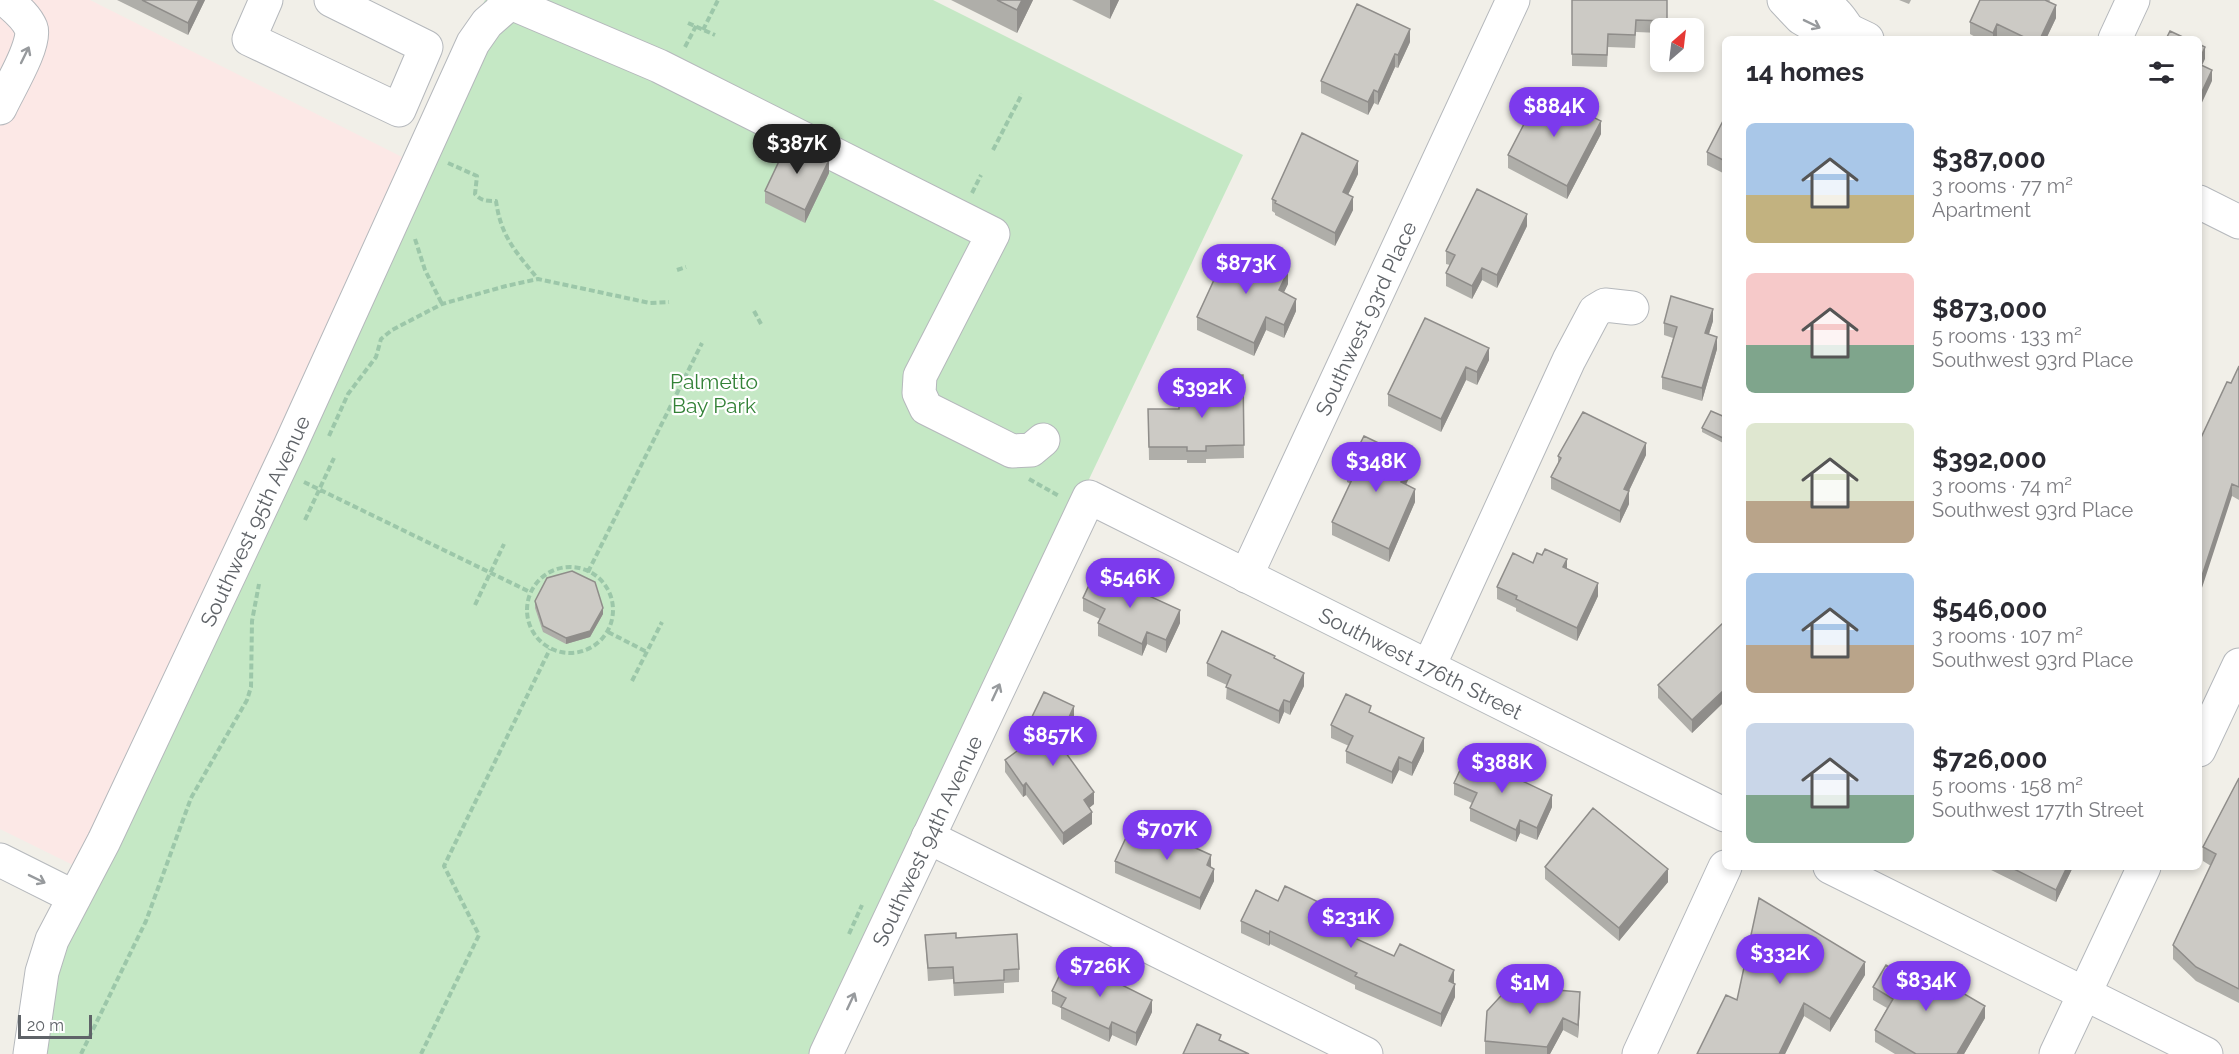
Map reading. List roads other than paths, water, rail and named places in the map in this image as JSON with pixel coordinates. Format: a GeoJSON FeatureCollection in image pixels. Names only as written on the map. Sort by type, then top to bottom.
{"type":"FeatureCollection","features":[{"type":"Feature","properties":{"kind":"street"},"geometry":{"type":"LineString","coordinates":[[0,108],[31,43],[32,30],[20,12],[6,0]]}},
{"type":"Feature","properties":{"kind":"street"},"geometry":{"type":"LineString","coordinates":[[266,0],[249,39],[399,110],[426,47],[331,0]]}},
{"type":"Feature","properties":{"kind":"street","name":"Southwest 93rd Place"},"geometry":{"type":"LineString","coordinates":[[1246,576],[1513,0]]}},
{"type":"Feature","properties":{"kind":"street"},"geometry":{"type":"LineString","coordinates":[[1784,0],[1801,18],[1813,25],[1828,30],[1857,34]]}},
{"type":"Feature","properties":{"kind":"street"},"geometry":{"type":"LineString","coordinates":[[1815,0],[1832,9],[1857,34]]}},
{"type":"Feature","properties":{"kind":"street"},"geometry":{"type":"LineString","coordinates":[[2116,36],[2133,0]]}},
{"type":"Feature","properties":{"kind":"street"},"geometry":{"type":"LineString","coordinates":[[507,1],[659,66],[993,234],[921,376],[919,393],[927,408],[1012,451],[1031,450],[1043,440]]}},
{"type":"Feature","properties":{"kind":"street","name":"Southwest 95th Avenue"},"geometry":{"type":"LineString","coordinates":[[30,1054],[46,956],[74,897],[105,841],[285,457],[473,43],[507,1]]}},
{"type":"Feature","properties":{"kind":"street"},"geometry":{"type":"LineString","coordinates":[[2202,204],[2239,222]]}},
{"type":"Feature","properties":{"kind":"street"},"geometry":{"type":"LineString","coordinates":[[1429,666],[1569,360],[1595,311],[1605,305],[1632,308]]}},
{"type":"Feature","properties":{"kind":"street","name":"Southwest 94th Avenue"},"geometry":{"type":"LineString","coordinates":[[826,1054],[928,837],[1078,498],[1246,576]]}},
{"type":"Feature","properties":{"kind":"street","name":"Southwest 176th Street"},"geometry":{"type":"LineString","coordinates":[[1246,576],[1722,813]]}},
{"type":"Feature","properties":{"kind":"street"},"geometry":{"type":"LineString","coordinates":[[2202,744],[2239,665]]}},
{"type":"Feature","properties":{"kind":"street"},"geometry":{"type":"LineString","coordinates":[[928,837],[1366,1054]]}},
{"type":"Feature","properties":{"kind":"street"},"geometry":{"type":"LineString","coordinates":[[0,860],[74,897]]}},
{"type":"Feature","properties":{"kind":"street"},"geometry":{"type":"LineString","coordinates":[[1639,1054],[1724,870]]}},
{"type":"Feature","properties":{"kind":"street"},"geometry":{"type":"LineString","coordinates":[[1836,870],[2206,1054]]}},
{"type":"Feature","properties":{"kind":"street"},"geometry":{"type":"LineString","coordinates":[[2056,1054],[2143,870]]}},
{"type":"Feature","properties":{"kind":"park label","name":"Palmetto Bay Park"},"geometry":{"type":"Point","coordinates":[714,393]}}]}
